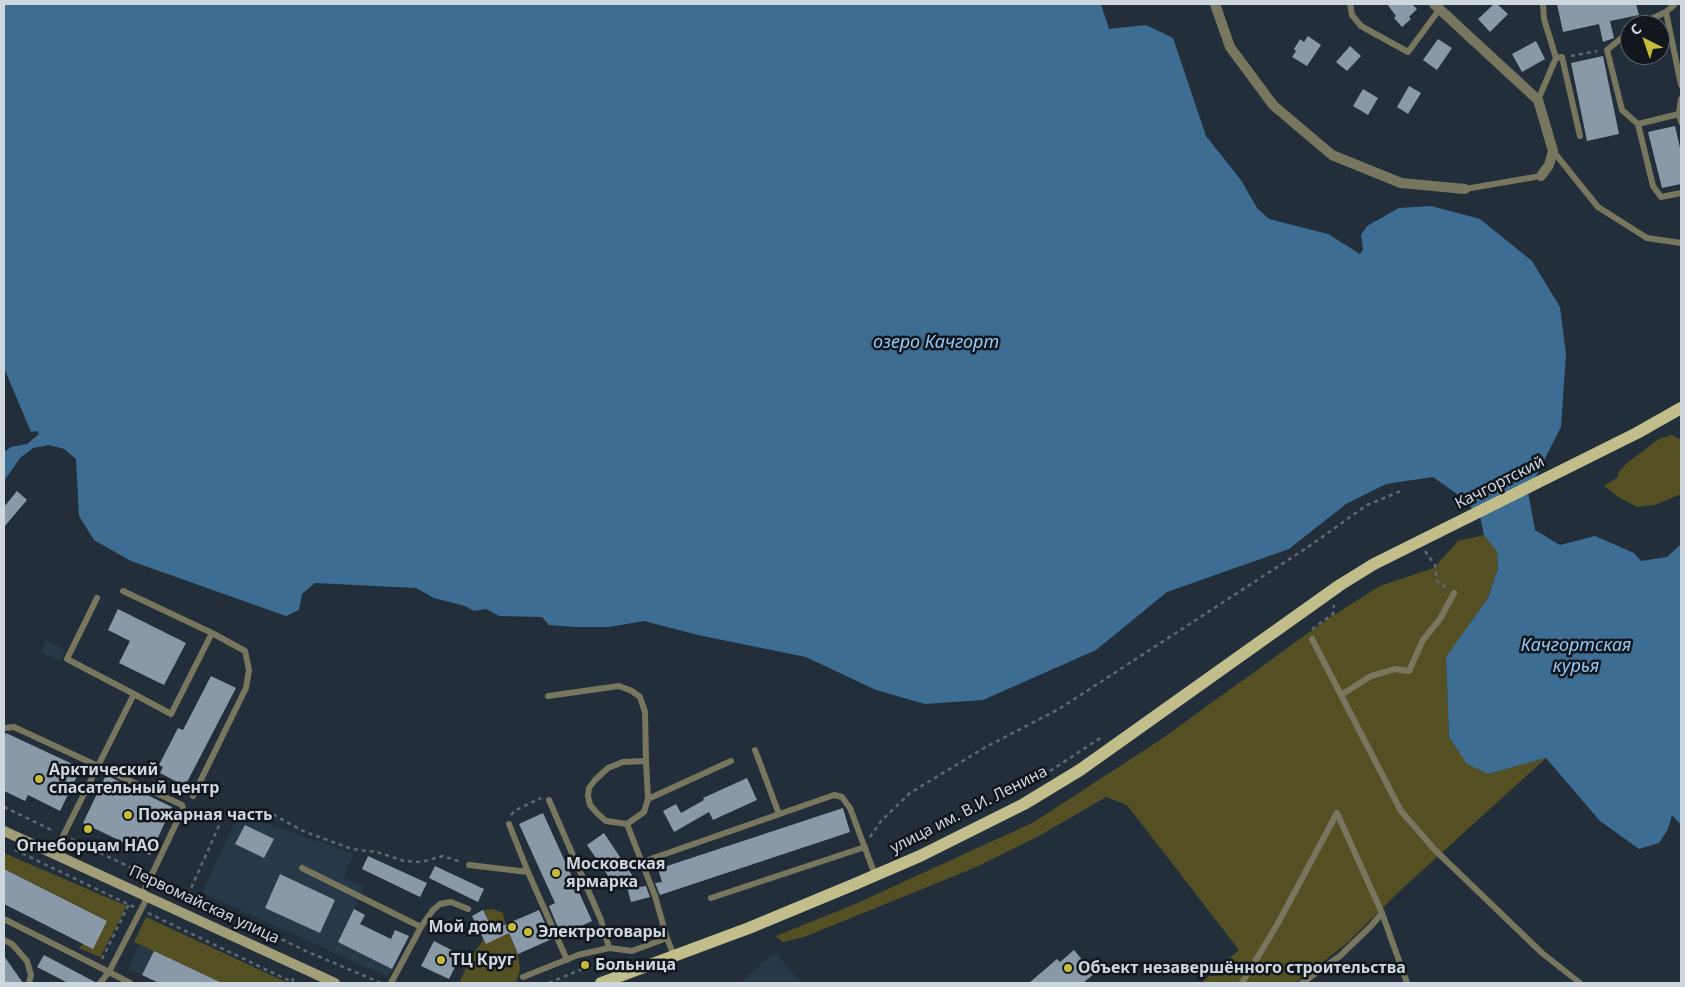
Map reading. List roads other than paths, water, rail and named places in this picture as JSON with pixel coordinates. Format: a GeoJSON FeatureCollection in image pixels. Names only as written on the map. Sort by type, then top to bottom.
{"type":"FeatureCollection","features":[{"type":"Feature","properties":{"kind":"main road","name":"Качгортский"},"geometry":{"type":"LineString","coordinates":[[1423,545],[1681,408]]}},
{"type":"Feature","properties":{"kind":"main road","name":"улица им. В.И. Ленина"},"geometry":{"type":"LineString","coordinates":[[601,983],[749,928],[875,875],[1024,804],[1080,770],[1340,586],[1374,564],[1423,545]]}},
{"type":"Feature","properties":{"kind":"main road","name":"Первомайская улица"},"geometry":{"type":"LineString","coordinates":[[4,832],[335,983]]}},
{"type":"Feature","properties":{"kind":"street"},"geometry":{"type":"LineString","coordinates":[[1215,4],[1230,47],[1272,105],[1332,155],[1400,183],[1465,189]]}},
{"type":"Feature","properties":{"kind":"street"},"geometry":{"type":"LineString","coordinates":[[1436,7],[1502,64],[1538,100],[1553,151],[1549,165],[1541,176]]}},
{"type":"Feature","properties":{"kind":"lane"},"geometry":{"type":"LineString","coordinates":[[1350,4],[1352,15],[1362,26],[1408,52],[1436,7]]}},
{"type":"Feature","properties":{"kind":"lane"},"geometry":{"type":"LineString","coordinates":[[1543,4],[1544,19],[1559,57],[1580,136]]}},
{"type":"Feature","properties":{"kind":"lane"},"geometry":{"type":"LineString","coordinates":[[1660,15],[1666,12],[1674,4]]}},
{"type":"Feature","properties":{"kind":"lane"},"geometry":{"type":"LineString","coordinates":[[1666,12],[1681,84]]}},
{"type":"Feature","properties":{"kind":"lane"},"geometry":{"type":"LineString","coordinates":[[1620,39],[1607,50],[1622,110],[1638,124],[1653,186],[1661,197],[1681,193]]}},
{"type":"Feature","properties":{"kind":"lane"},"geometry":{"type":"LineString","coordinates":[[1538,100],[1559,57]]}},
{"type":"Feature","properties":{"kind":"lane"},"geometry":{"type":"LineString","coordinates":[[1681,99],[1679,114],[1681,122]]}},
{"type":"Feature","properties":{"kind":"lane"},"geometry":{"type":"LineString","coordinates":[[1638,124],[1679,114]]}},
{"type":"Feature","properties":{"kind":"lane"},"geometry":{"type":"LineString","coordinates":[[1553,151],[1598,207],[1647,238],[1681,243]]}},
{"type":"Feature","properties":{"kind":"lane"},"geometry":{"type":"LineString","coordinates":[[1465,189],[1541,176]]}},
{"type":"Feature","properties":{"kind":"lane"},"geometry":{"type":"LineString","coordinates":[[123,591],[212,633],[245,651],[249,670],[246,688],[193,796]]}},
{"type":"Feature","properties":{"kind":"lane"},"geometry":{"type":"LineString","coordinates":[[1341,695],[1372,676],[1396,669],[1409,671],[1424,640],[1440,619],[1454,593]]}},
{"type":"Feature","properties":{"kind":"lane"},"geometry":{"type":"LineString","coordinates":[[97,598],[66,659],[171,714],[212,633]]}},
{"type":"Feature","properties":{"kind":"lane"},"geometry":{"type":"LineString","coordinates":[[1312,639],[1401,811],[1435,850],[1542,953],[1580,983]]}},
{"type":"Feature","properties":{"kind":"lane"},"geometry":{"type":"LineString","coordinates":[[548,696],[619,686],[632,691],[640,697],[644,712],[648,799],[644,812],[627,824],[606,821],[590,805],[589,788],[608,768],[622,762],[646,761]]}},
{"type":"Feature","properties":{"kind":"lane"},"geometry":{"type":"LineString","coordinates":[[54,854],[134,694]]}},
{"type":"Feature","properties":{"kind":"lane"},"geometry":{"type":"LineString","coordinates":[[4,728],[14,726],[182,805],[183,809],[150,877],[141,910],[109,972],[100,983]]}},
{"type":"Feature","properties":{"kind":"lane"},"geometry":{"type":"LineString","coordinates":[[754,750],[779,814]]}},
{"type":"Feature","properties":{"kind":"lane"},"geometry":{"type":"LineString","coordinates":[[648,799],[731,761]]}},
{"type":"Feature","properties":{"kind":"lane"},"geometry":{"type":"LineString","coordinates":[[642,862],[834,795],[842,797],[850,808],[875,875]]}},
{"type":"Feature","properties":{"kind":"lane"},"geometry":{"type":"LineString","coordinates":[[549,800],[601,920],[609,948]]}},
{"type":"Feature","properties":{"kind":"lane"},"geometry":{"type":"LineString","coordinates":[[1242,983],[1337,813],[1382,912],[1407,983]]}},
{"type":"Feature","properties":{"kind":"lane"},"geometry":{"type":"LineString","coordinates":[[509,824],[528,872],[568,960]]}},
{"type":"Feature","properties":{"kind":"lane"},"geometry":{"type":"LineString","coordinates":[[627,824],[655,896],[674,956]]}},
{"type":"Feature","properties":{"kind":"lane"},"geometry":{"type":"LineString","coordinates":[[711,898],[865,847]]}},
{"type":"Feature","properties":{"kind":"lane"},"geometry":{"type":"LineString","coordinates":[[469,865],[528,872]]}},
{"type":"Feature","properties":{"kind":"lane"},"geometry":{"type":"LineString","coordinates":[[302,868],[421,927]]}},
{"type":"Feature","properties":{"kind":"lane"},"geometry":{"type":"LineString","coordinates":[[391,983],[421,927],[440,904],[451,902],[468,909]]}},
{"type":"Feature","properties":{"kind":"lane"},"geometry":{"type":"LineString","coordinates":[[1302,983],[1340,956],[1371,926],[1382,912]]}},
{"type":"Feature","properties":{"kind":"lane"},"geometry":{"type":"LineString","coordinates":[[4,919],[130,983]]}},
{"type":"Feature","properties":{"kind":"lane"},"geometry":{"type":"LineString","coordinates":[[523,977],[568,960],[609,948],[632,951],[667,938]]}},
{"type":"Feature","properties":{"kind":"lane"},"geometry":{"type":"LineString","coordinates":[[4,940],[12,944],[27,962],[31,975],[29,983]]}},
{"type":"Feature","properties":{"kind":"water","name":"озеро Качгорт"},"geometry":{"type":"Polygon","coordinates":[[[4,4],[1101,4],[1109,29],[1146,25],[1173,38],[1206,136],[1241,180],[1257,208],[1269,219],[1328,234],[1360,254],[1363,249],[1361,235],[1367,226],[1399,208],[1431,206],[1480,219],[1532,261],[1560,307],[1566,354],[1561,427],[1528,492],[1535,530],[1560,545],[1595,536],[1634,553],[1641,561],[1667,557],[1681,544],[1681,825],[1672,815],[1668,829],[1659,843],[1639,849],[1600,821],[1546,758],[1488,774],[1467,764],[1449,737],[1446,657],[1488,598],[1498,568],[1497,552],[1484,535],[1480,516],[1457,494],[1433,477],[1386,484],[1346,504],[1289,549],[1167,592],[1096,650],[983,700],[925,704],[876,690],[806,657],[698,635],[644,621],[609,627],[549,625],[542,617],[499,616],[486,609],[474,611],[465,606],[434,598],[416,588],[315,583],[302,594],[299,610],[286,616],[131,561],[94,540],[79,516],[76,459],[64,449],[49,445],[33,448],[20,458],[4,481],[4,452],[11,447],[27,444],[39,434],[37,431],[31,432],[4,368],[4,4]]]}},
{"type":"Feature","properties":{"kind":"place","name":"Арктический спасательный центр"},"geometry":{"type":"Point","coordinates":[39,779]}},
{"type":"Feature","properties":{"kind":"place","name":"Пожарная часть"},"geometry":{"type":"Point","coordinates":[128,815]}},
{"type":"Feature","properties":{"kind":"place","name":"Огнеборцам НАО"},"geometry":{"type":"Point","coordinates":[88,829]}},
{"type":"Feature","properties":{"kind":"place","name":"Московская ярмарка"},"geometry":{"type":"Point","coordinates":[556,873]}},
{"type":"Feature","properties":{"kind":"place","name":"Мой дом"},"geometry":{"type":"Point","coordinates":[512,927]}},
{"type":"Feature","properties":{"kind":"place","name":"Электротовары"},"geometry":{"type":"Point","coordinates":[528,932]}},
{"type":"Feature","properties":{"kind":"place","name":"ТЦ Круг"},"geometry":{"type":"Point","coordinates":[441,960]}},
{"type":"Feature","properties":{"kind":"place","name":"Больница"},"geometry":{"type":"Point","coordinates":[585,965]}},
{"type":"Feature","properties":{"kind":"place","name":"Объект незавершённого строительства"},"geometry":{"type":"Point","coordinates":[1068,968]}},
{"type":"Feature","properties":{"kind":"water label","name":"Качгортская курья"},"geometry":{"type":"Point","coordinates":[1576,656]}}]}
